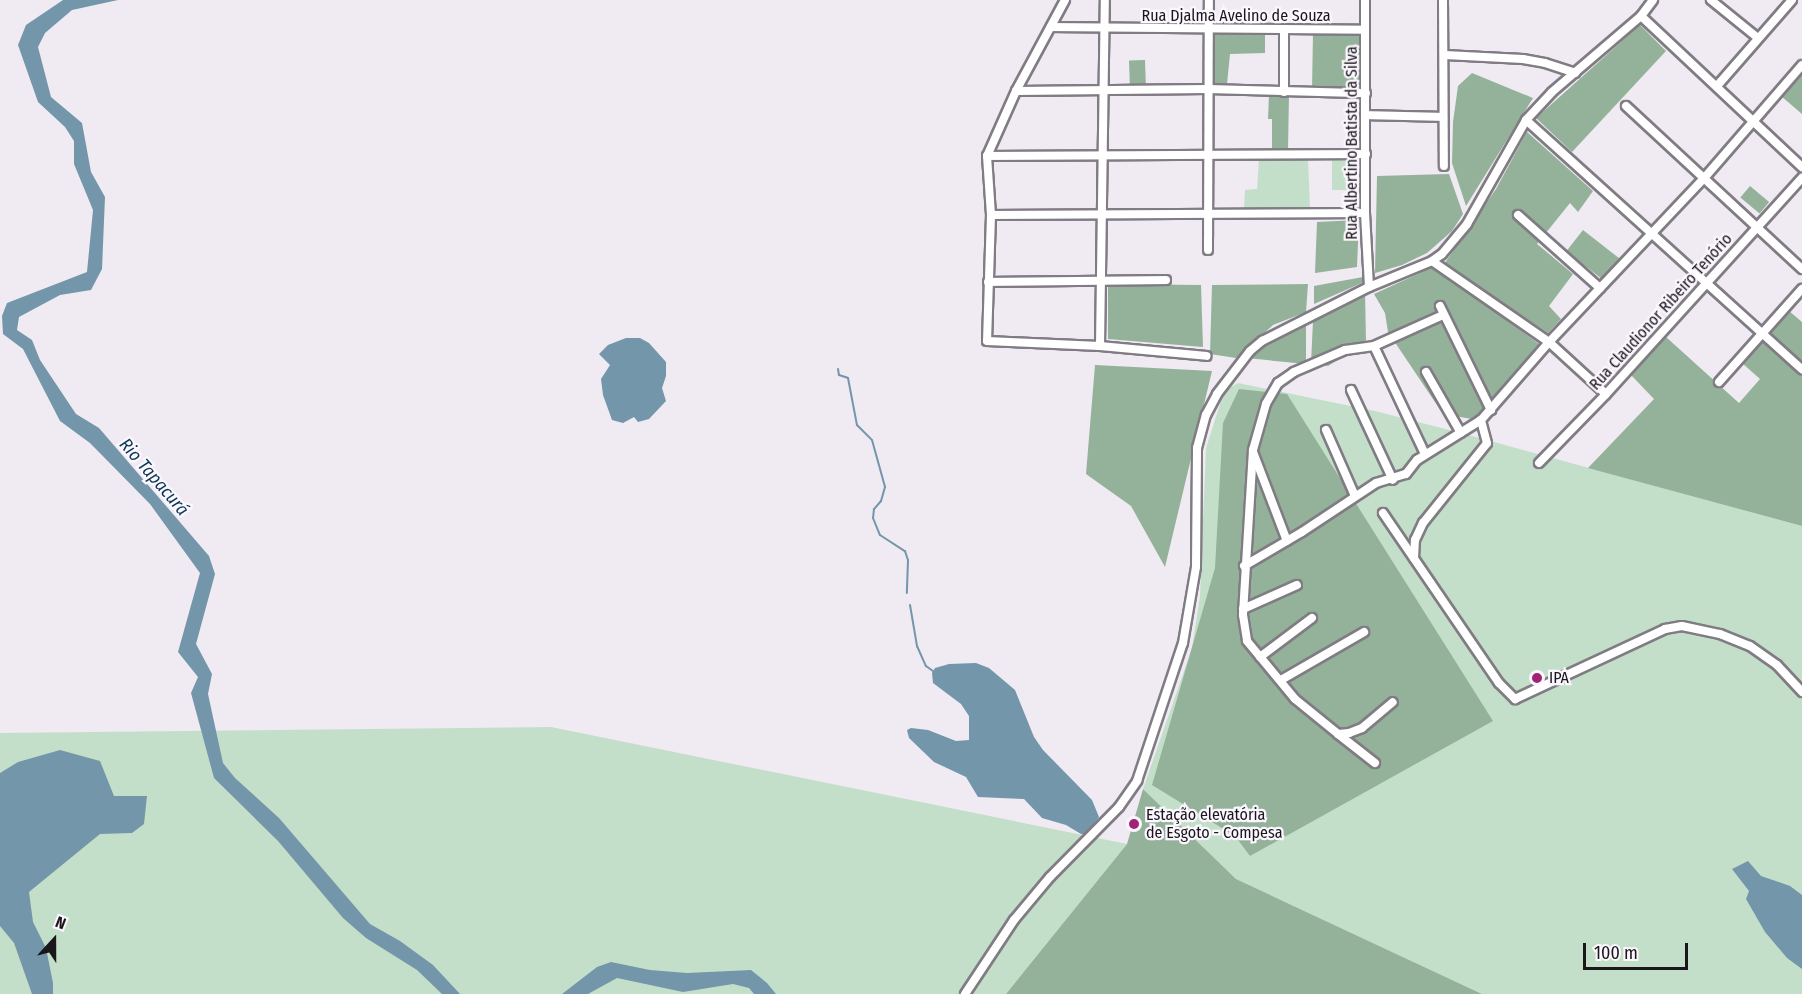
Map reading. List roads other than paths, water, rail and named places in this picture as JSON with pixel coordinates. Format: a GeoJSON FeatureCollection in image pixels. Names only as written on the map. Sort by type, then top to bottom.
{"type":"FeatureCollection","features":[{"type":"Feature","properties":{"kind":"street"},"geometry":{"type":"LineString","coordinates":[[1065,0],[1016,91],[987,156],[991,215],[987,341],[1100,346],[1207,356]]}},
{"type":"Feature","properties":{"kind":"street"},"geometry":{"type":"LineString","coordinates":[[1100,346],[1105,0]]}},
{"type":"Feature","properties":{"kind":"street"},"geometry":{"type":"LineString","coordinates":[[1208,250],[1209,0]]}},
{"type":"Feature","properties":{"kind":"street","name":"Rua Albertino Batista da Silva"},"geometry":{"type":"LineString","coordinates":[[1365,0],[1365,213],[1369,287]]}},
{"type":"Feature","properties":{"kind":"street"},"geometry":{"type":"LineString","coordinates":[[1443,0],[1444,166]]}},
{"type":"Feature","properties":{"kind":"street"},"geometry":{"type":"LineString","coordinates":[[965,994],[1014,920],[1056,871],[1119,807],[1137,782],[1183,643],[1196,567],[1197,448],[1206,415],[1217,394],[1250,351],[1262,341],[1369,287],[1432,261],[1452,245],[1467,224],[1526,120],[1552,92],[1641,16],[1653,0]]}},
{"type":"Feature","properties":{"kind":"street"},"geometry":{"type":"LineString","coordinates":[[1711,0],[1721,3],[1758,38]]}},
{"type":"Feature","properties":{"kind":"street"},"geometry":{"type":"LineString","coordinates":[[1717,86],[1791,0]]}},
{"type":"Feature","properties":{"kind":"street"},"geometry":{"type":"LineString","coordinates":[[1641,16],[1717,86],[1751,122],[1802,167]]}},
{"type":"Feature","properties":{"kind":"street","name":"Rua Djalma Avelino de Souza"},"geometry":{"type":"LineString","coordinates":[[1051,27],[1365,30]]}},
{"type":"Feature","properties":{"kind":"street"},"geometry":{"type":"LineString","coordinates":[[1284,29],[1284,92]]}},
{"type":"Feature","properties":{"kind":"street"},"geometry":{"type":"LineString","coordinates":[[1445,55],[1523,59],[1575,73]]}},
{"type":"Feature","properties":{"kind":"street"},"geometry":{"type":"LineString","coordinates":[[1244,566],[1376,483],[1393,480],[1406,474],[1425,454],[1481,420],[1549,342],[1705,177],[1802,65]]}},
{"type":"Feature","properties":{"kind":"street"},"geometry":{"type":"LineString","coordinates":[[1016,91],[1208,89],[1366,93]]}},
{"type":"Feature","properties":{"kind":"street"},"geometry":{"type":"LineString","coordinates":[[1626,106],[1802,269]]}},
{"type":"Feature","properties":{"kind":"street"},"geometry":{"type":"LineString","coordinates":[[1366,115],[1443,117]]}},
{"type":"Feature","properties":{"kind":"street"},"geometry":{"type":"LineString","coordinates":[[1526,120],[1802,369]]}},
{"type":"Feature","properties":{"kind":"street"},"geometry":{"type":"LineString","coordinates":[[987,156],[1366,154]]}},
{"type":"Feature","properties":{"kind":"street","name":"Rua Claudionor Ribeiro Tenório"},"geometry":{"type":"LineString","coordinates":[[1539,463],[1606,394],[1705,282],[1802,178]]}},
{"type":"Feature","properties":{"kind":"street"},"geometry":{"type":"LineString","coordinates":[[991,215],[1365,213]]}},
{"type":"Feature","properties":{"kind":"street"},"geometry":{"type":"LineString","coordinates":[[1518,215],[1600,288]]}},
{"type":"Feature","properties":{"kind":"street"},"geometry":{"type":"LineString","coordinates":[[1432,261],[1549,342],[1606,394]]}},
{"type":"Feature","properties":{"kind":"street"},"geometry":{"type":"LineString","coordinates":[[988,282],[1166,280]]}},
{"type":"Feature","properties":{"kind":"street"},"geometry":{"type":"LineString","coordinates":[[1719,382],[1802,289]]}},
{"type":"Feature","properties":{"kind":"street"},"geometry":{"type":"LineString","coordinates":[[1440,306],[1491,410]]}},
{"type":"Feature","properties":{"kind":"street"},"geometry":{"type":"LineString","coordinates":[[1375,763],[1295,699],[1247,641],[1243,609],[1244,566],[1253,450],[1266,404],[1278,383],[1294,372],[1345,350],[1374,346],[1443,315]]}},
{"type":"Feature","properties":{"kind":"street"},"geometry":{"type":"LineString","coordinates":[[1374,346],[1425,454]]}},
{"type":"Feature","properties":{"kind":"street"},"geometry":{"type":"LineString","coordinates":[[1426,372],[1461,433]]}},
{"type":"Feature","properties":{"kind":"street"},"geometry":{"type":"LineString","coordinates":[[1351,390],[1393,480]]}},
{"type":"Feature","properties":{"kind":"street"},"geometry":{"type":"LineString","coordinates":[[1414,558],[1415,540],[1423,523],[1487,443],[1481,420]]}},
{"type":"Feature","properties":{"kind":"street"},"geometry":{"type":"LineString","coordinates":[[1326,430],[1355,496]]}},
{"type":"Feature","properties":{"kind":"street"},"geometry":{"type":"LineString","coordinates":[[1253,450],[1287,541]]}},
{"type":"Feature","properties":{"kind":"street"},"geometry":{"type":"LineString","coordinates":[[1383,513],[1499,683],[1515,699],[1665,629],[1682,626],[1720,634],[1750,646],[1777,665],[1802,692]]}},
{"type":"Feature","properties":{"kind":"street"},"geometry":{"type":"LineString","coordinates":[[1243,609],[1297,585]]}},
{"type":"Feature","properties":{"kind":"street"},"geometry":{"type":"LineString","coordinates":[[1260,657],[1312,618]]}},
{"type":"Feature","properties":{"kind":"street"},"geometry":{"type":"LineString","coordinates":[[1281,680],[1364,632]]}},
{"type":"Feature","properties":{"kind":"street"},"geometry":{"type":"LineString","coordinates":[[1338,734],[1362,728],[1393,702]]}},
{"type":"Feature","properties":{"kind":"water"},"geometry":{"type":"Polygon","coordinates":[[[63,0],[118,0],[72,10],[45,33],[38,47],[51,97],[82,123],[91,172],[105,197],[102,269],[91,290],[60,295],[19,317],[17,330],[32,340],[40,360],[76,414],[99,428],[209,556],[215,574],[196,644],[212,674],[208,694],[223,763],[235,778],[279,818],[370,924],[400,941],[433,965],[460,994],[442,994],[417,970],[366,938],[343,918],[278,841],[214,778],[191,693],[198,677],[178,652],[200,573],[150,504],[90,443],[60,421],[23,349],[3,334],[2,316],[7,303],[87,272],[93,210],[74,164],[74,141],[65,127],[38,102],[18,45],[26,25],[63,0]]]}},
{"type":"Feature","properties":{"kind":"water"},"geometry":{"type":"Polygon","coordinates":[[[626,338],[640,338],[649,343],[666,362],[666,376],[662,388],[666,401],[649,419],[638,422],[634,417],[623,423],[612,420],[603,395],[601,379],[610,365],[599,354],[608,345],[626,338]]]}},
{"type":"Feature","properties":{"kind":"water"},"geometry":{"type":"Polygon","coordinates":[[[976,663],[989,668],[1015,690],[1034,737],[1043,750],[1092,800],[1099,817],[1087,834],[1081,834],[1066,825],[1042,818],[1024,799],[978,797],[966,777],[934,762],[909,738],[907,730],[911,728],[928,730],[956,741],[969,740],[969,716],[961,704],[933,683],[932,673],[935,668],[949,664],[976,663]]]}},
{"type":"Feature","properties":{"kind":"water"},"geometry":{"type":"Polygon","coordinates":[[[60,750],[100,761],[114,796],[147,796],[144,824],[132,833],[100,834],[29,892],[33,922],[46,948],[53,983],[53,994],[32,994],[14,943],[0,926],[0,773],[18,762],[60,750]]]}},
{"type":"Feature","properties":{"kind":"water"},"geometry":{"type":"Polygon","coordinates":[[[1748,861],[1761,876],[1790,886],[1802,895],[1802,969],[1787,958],[1765,932],[1746,899],[1749,891],[1732,869],[1748,861]]]}},
{"type":"Feature","properties":{"kind":"water"},"geometry":{"type":"Polygon","coordinates":[[[611,962],[650,970],[687,973],[751,970],[776,994],[754,994],[749,988],[733,984],[683,992],[617,978],[588,994],[562,994],[597,967],[611,962]]]}},
{"type":"Feature","properties":{"kind":"waterway"},"geometry":{"type":"LineString","coordinates":[[838,369],[839,375],[848,378],[857,425],[872,440],[885,487],[881,501],[874,509],[873,518],[880,535],[905,551],[908,560],[907,593]]}},
{"type":"Feature","properties":{"kind":"waterway"},"geometry":{"type":"LineString","coordinates":[[910,605],[917,646],[926,666],[933,671]]}},
{"type":"Feature","properties":{"kind":"place","name":"IPA"},"geometry":{"type":"Point","coordinates":[1537,678]}},
{"type":"Feature","properties":{"kind":"place","name":"Estação elevatória de Esgoto - Compesa"},"geometry":{"type":"Point","coordinates":[1134,824]}},
{"type":"Feature","properties":{"kind":"water label","name":"Rio Tapacurá"},"geometry":{"type":"Point","coordinates":[154,477]}}]}
